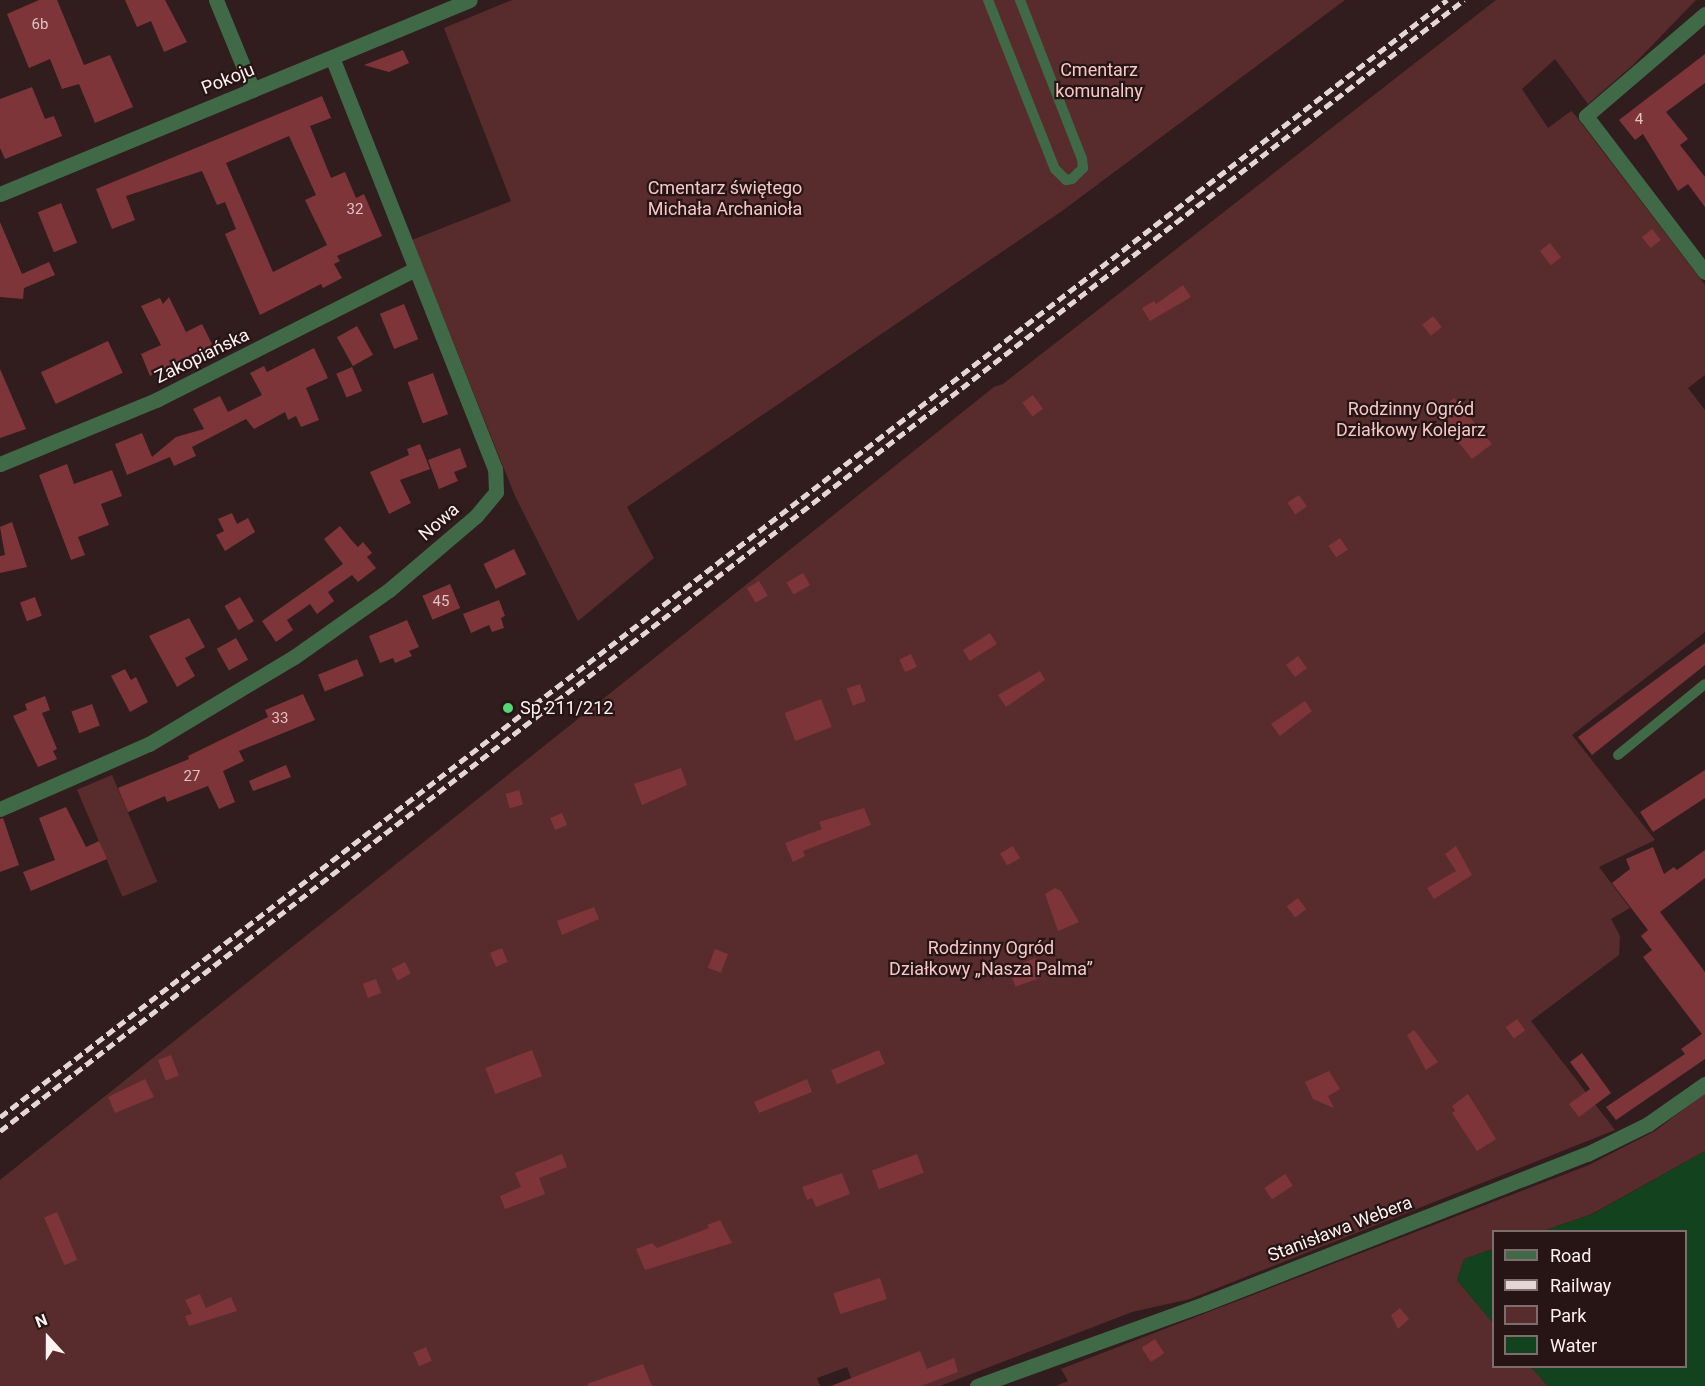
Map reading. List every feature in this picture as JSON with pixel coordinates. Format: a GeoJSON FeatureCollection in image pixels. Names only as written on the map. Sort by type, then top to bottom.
{"type":"FeatureCollection","features":[{"type":"Feature","properties":{"kind":"street"},"geometry":{"type":"LineString","coordinates":[[216,0],[253,90]]}},
{"type":"Feature","properties":{"kind":"street","name":"Pokoju"},"geometry":{"type":"LineString","coordinates":[[0,194],[470,0]]}},
{"type":"Feature","properties":{"kind":"street"},"geometry":{"type":"LineString","coordinates":[[1705,14],[1586,116],[1705,272]]}},
{"type":"Feature","properties":{"kind":"street","name":"Nowa"},"geometry":{"type":"LineString","coordinates":[[0,809],[149,744],[246,687],[380,597],[490,502],[496,492],[495,469],[332,57]]}},
{"type":"Feature","properties":{"kind":"street","name":"Zakopiańska"},"geometry":{"type":"LineString","coordinates":[[0,464],[156,400],[415,269]]}},
{"type":"Feature","properties":{"kind":"street","name":"Stanisława Webera"},"geometry":{"type":"LineString","coordinates":[[977,1386],[1206,1303],[1611,1144],[1648,1124],[1705,1084]]}},
{"type":"Feature","properties":{"kind":"lane"},"geometry":{"type":"LineString","coordinates":[[988,0],[1055,169],[1066,180],[1072,180],[1083,168],[1082,159],[1020,0]]}},
{"type":"Feature","properties":{"kind":"lane"},"geometry":{"type":"LineString","coordinates":[[1618,755],[1705,684]]}},
{"type":"Feature","properties":{"kind":"green space","name":"Cmentarz świętego Michała Archanioła"},"geometry":{"type":"Polygon","coordinates":[[[512,0],[1345,0],[1062,211],[627,507],[654,558],[578,621],[515,496],[412,240],[511,201],[444,28],[512,0]]]}},
{"type":"Feature","properties":{"kind":"green space","name":"Rodzinny Ogród Działkowy „Nasza Palma”"},"geometry":{"type":"Polygon","coordinates":[[[1496,0],[1696,0],[1633,65],[1588,104],[1555,59],[1522,89],[1548,128],[1571,111],[1575,115],[1705,285],[1705,375],[1688,388],[1705,410],[1705,632],[1572,735],[1655,840],[1599,867],[1630,908],[1611,919],[1620,936],[1619,955],[1531,1021],[1615,1130],[1190,1299],[1132,1312],[940,1386],[854,1386],[847,1367],[817,1378],[820,1386],[0,1386],[0,1180],[994,387],[1003,384],[1496,0]]]}},
{"type":"Feature","properties":{"kind":"green space"},"geometry":{"type":"Polygon","coordinates":[[[112,775],[157,882],[122,897],[77,790],[112,775]]]}},
{"type":"Feature","properties":{"kind":"green space"},"geometry":{"type":"Polygon","coordinates":[[[1705,1093],[1705,1151],[1592,1214],[1546,1230],[1492,1230],[1492,1249],[1464,1259],[1457,1280],[1492,1322],[1492,1368],[1532,1368],[1548,1386],[1056,1386],[1068,1381],[1061,1369],[1589,1165],[1655,1131],[1705,1093]]]}},
{"type":"Feature","properties":{"kind":"water"},"geometry":{"type":"Polygon","coordinates":[[[1705,1151],[1705,1386],[1548,1386],[1532,1368],[1687,1368],[1687,1230],[1546,1230],[1593,1214],[1705,1151]]]}},
{"type":"Feature","properties":{"kind":"water"},"geometry":{"type":"Polygon","coordinates":[[[1492,1250],[1492,1322],[1457,1280],[1464,1259],[1492,1250]]]}},
{"type":"Feature","properties":{"kind":"building"},"geometry":{"type":"Polygon","coordinates":[[[39,0],[57,0],[84,65],[110,55],[133,107],[95,123],[79,84],[62,89],[50,59],[29,68],[7,14],[39,0]]]}},
{"type":"Feature","properties":{"kind":"building"},"geometry":{"type":"Polygon","coordinates":[[[125,0],[165,0],[187,42],[164,52],[151,21],[137,27],[125,0]]]}},
{"type":"Feature","properties":{"kind":"building"},"geometry":{"type":"Polygon","coordinates":[[[403,50],[409,63],[389,72],[364,65],[403,50]]]}},
{"type":"Feature","properties":{"kind":"building"},"geometry":{"type":"Polygon","coordinates":[[[1705,54],[1705,83],[1666,112],[1688,139],[1680,145],[1705,177],[1705,207],[1688,184],[1678,191],[1643,134],[1635,140],[1619,120],[1705,54]]]}},
{"type":"Feature","properties":{"kind":"building"},"geometry":{"type":"Polygon","coordinates":[[[32,87],[45,119],[54,116],[62,136],[5,159],[0,148],[0,99],[32,87]]]}},
{"type":"Feature","properties":{"kind":"building"},"geometry":{"type":"Polygon","coordinates":[[[322,96],[331,118],[310,126],[331,178],[345,172],[356,198],[364,194],[382,236],[337,256],[340,261],[334,264],[342,278],[323,288],[321,284],[260,315],[225,234],[236,229],[225,202],[217,205],[202,171],[126,196],[135,220],[112,229],[96,189],[322,96]],[[289,136],[226,163],[273,272],[327,245],[305,200],[316,195],[289,136]]]}},
{"type":"Feature","properties":{"kind":"building"},"geometry":{"type":"Polygon","coordinates":[[[61,203],[77,243],[54,252],[38,212],[61,203]]]}},
{"type":"Feature","properties":{"kind":"building"},"geometry":{"type":"Polygon","coordinates":[[[0,222],[22,274],[49,262],[55,275],[24,288],[23,299],[0,297],[0,222]]]}},
{"type":"Feature","properties":{"kind":"building"},"geometry":{"type":"Polygon","coordinates":[[[1652,229],[1661,240],[1651,248],[1642,237],[1652,229]]]}},
{"type":"Feature","properties":{"kind":"building"},"geometry":{"type":"Polygon","coordinates":[[[1550,243],[1561,257],[1551,265],[1540,251],[1550,243]]]}},
{"type":"Feature","properties":{"kind":"building"},"geometry":{"type":"Polygon","coordinates":[[[1183,285],[1191,297],[1150,321],[1142,308],[1154,301],[1156,304],[1183,285]]]}},
{"type":"Feature","properties":{"kind":"building"},"geometry":{"type":"Polygon","coordinates":[[[169,297],[186,332],[202,324],[213,346],[150,376],[141,354],[161,345],[141,306],[160,298],[163,304],[169,297]]]}},
{"type":"Feature","properties":{"kind":"building"},"geometry":{"type":"Polygon","coordinates":[[[404,304],[418,339],[394,349],[380,314],[404,304]]]}},
{"type":"Feature","properties":{"kind":"building"},"geometry":{"type":"Polygon","coordinates":[[[1433,316],[1442,327],[1431,336],[1422,325],[1433,316]]]}},
{"type":"Feature","properties":{"kind":"building"},"geometry":{"type":"Polygon","coordinates":[[[357,326],[373,355],[353,366],[337,337],[357,326]]]}},
{"type":"Feature","properties":{"kind":"building"},"geometry":{"type":"Polygon","coordinates":[[[108,341],[123,373],[56,404],[41,372],[108,341]]]}},
{"type":"Feature","properties":{"kind":"building"},"geometry":{"type":"Polygon","coordinates":[[[314,348],[328,378],[306,388],[319,420],[301,427],[296,416],[288,420],[285,412],[254,429],[246,419],[192,447],[196,456],[174,466],[170,457],[127,475],[115,444],[142,433],[152,457],[176,437],[204,429],[193,409],[220,396],[228,412],[262,395],[250,373],[264,366],[267,372],[314,348]]]}},
{"type":"Feature","properties":{"kind":"building"},"geometry":{"type":"Polygon","coordinates":[[[352,367],[362,391],[347,398],[336,374],[352,367]]]}},
{"type":"Feature","properties":{"kind":"building"},"geometry":{"type":"Polygon","coordinates":[[[0,369],[26,429],[0,438],[0,369]]]}},
{"type":"Feature","properties":{"kind":"building"},"geometry":{"type":"Polygon","coordinates":[[[433,373],[448,414],[423,424],[408,382],[433,373]]]}},
{"type":"Feature","properties":{"kind":"building"},"geometry":{"type":"Polygon","coordinates":[[[1033,395],[1043,409],[1032,416],[1022,403],[1033,395]]]}},
{"type":"Feature","properties":{"kind":"building"},"geometry":{"type":"Polygon","coordinates":[[[1454,398],[1492,444],[1472,459],[1439,418],[1448,412],[1444,407],[1454,398]]]}},
{"type":"Feature","properties":{"kind":"building"},"geometry":{"type":"Polygon","coordinates":[[[420,444],[430,469],[400,480],[411,503],[389,514],[370,472],[409,455],[407,449],[420,444]]]}},
{"type":"Feature","properties":{"kind":"building"},"geometry":{"type":"Polygon","coordinates":[[[460,448],[467,467],[454,472],[458,481],[439,489],[428,460],[460,448]]]}},
{"type":"Feature","properties":{"kind":"building"},"geometry":{"type":"Polygon","coordinates":[[[67,464],[74,484],[112,470],[122,496],[101,504],[109,525],[78,537],[85,555],[71,560],[39,475],[67,464]]]}},
{"type":"Feature","properties":{"kind":"building"},"geometry":{"type":"Polygon","coordinates":[[[1299,495],[1307,507],[1295,514],[1287,503],[1299,495]]]}},
{"type":"Feature","properties":{"kind":"building"},"geometry":{"type":"Polygon","coordinates":[[[232,513],[237,524],[248,518],[255,532],[225,551],[216,535],[224,531],[218,519],[232,513]]]}},
{"type":"Feature","properties":{"kind":"building"},"geometry":{"type":"Polygon","coordinates":[[[12,522],[27,567],[0,573],[0,556],[5,555],[0,527],[12,522]]]}},
{"type":"Feature","properties":{"kind":"building"},"geometry":{"type":"Polygon","coordinates":[[[340,526],[358,547],[363,542],[372,553],[367,557],[376,568],[358,582],[352,575],[328,592],[334,601],[317,614],[310,604],[287,620],[293,630],[276,642],[262,621],[343,564],[324,539],[340,526]]]}},
{"type":"Feature","properties":{"kind":"building"},"geometry":{"type":"Polygon","coordinates":[[[1340,538],[1348,550],[1336,557],[1328,546],[1340,538]]]}},
{"type":"Feature","properties":{"kind":"building"},"geometry":{"type":"Polygon","coordinates":[[[514,549],[526,574],[496,589],[483,564],[514,549]]]}},
{"type":"Feature","properties":{"kind":"building"},"geometry":{"type":"Polygon","coordinates":[[[803,573],[810,585],[794,595],[787,582],[803,573]]]}},
{"type":"Feature","properties":{"kind":"building"},"geometry":{"type":"Polygon","coordinates":[[[759,581],[768,596],[756,603],[747,588],[759,581]]]}},
{"type":"Feature","properties":{"kind":"building"},"geometry":{"type":"Polygon","coordinates":[[[450,584],[460,608],[433,620],[422,596],[450,584]]]}},
{"type":"Feature","properties":{"kind":"building"},"geometry":{"type":"Polygon","coordinates":[[[35,597],[42,616],[27,621],[20,602],[35,597]]]}},
{"type":"Feature","properties":{"kind":"building"},"geometry":{"type":"Polygon","coordinates":[[[240,597],[254,621],[238,630],[224,606],[240,597]]]}},
{"type":"Feature","properties":{"kind":"building"},"geometry":{"type":"Polygon","coordinates":[[[499,600],[505,616],[501,618],[504,628],[492,632],[489,625],[471,633],[463,614],[499,600]]]}},
{"type":"Feature","properties":{"kind":"building"},"geometry":{"type":"Polygon","coordinates":[[[189,618],[205,647],[185,658],[195,676],[177,687],[149,636],[189,618]]]}},
{"type":"Feature","properties":{"kind":"building"},"geometry":{"type":"Polygon","coordinates":[[[407,620],[419,647],[409,651],[412,656],[395,663],[393,658],[380,663],[369,636],[407,620]]]}},
{"type":"Feature","properties":{"kind":"building"},"geometry":{"type":"Polygon","coordinates":[[[990,633],[997,644],[970,661],[963,650],[990,633]]]}},
{"type":"Feature","properties":{"kind":"building"},"geometry":{"type":"Polygon","coordinates":[[[236,638],[248,660],[229,671],[217,649],[236,638]]]}},
{"type":"Feature","properties":{"kind":"building"},"geometry":{"type":"Polygon","coordinates":[[[1705,643],[1705,665],[1592,755],[1578,737],[1705,643]]]}},
{"type":"Feature","properties":{"kind":"building"},"geometry":{"type":"Polygon","coordinates":[[[911,654],[917,667],[905,672],[899,659],[911,654]]]}},
{"type":"Feature","properties":{"kind":"building"},"geometry":{"type":"Polygon","coordinates":[[[1298,656],[1307,668],[1295,677],[1286,665],[1298,656]]]}},
{"type":"Feature","properties":{"kind":"building"},"geometry":{"type":"Polygon","coordinates":[[[357,659],[364,676],[325,691],[318,675],[357,659]]]}},
{"type":"Feature","properties":{"kind":"building"},"geometry":{"type":"Polygon","coordinates":[[[125,669],[131,680],[136,677],[148,702],[130,712],[111,676],[125,669]]]}},
{"type":"Feature","properties":{"kind":"building"},"geometry":{"type":"Polygon","coordinates":[[[1040,671],[1045,680],[1006,707],[998,695],[1040,671]]]}},
{"type":"Feature","properties":{"kind":"building"},"geometry":{"type":"Polygon","coordinates":[[[860,684],[866,701],[853,706],[847,689],[860,684]]]}},
{"type":"Feature","properties":{"kind":"building"},"geometry":{"type":"Polygon","coordinates":[[[303,694],[315,720],[239,751],[244,761],[223,771],[235,802],[219,809],[208,786],[167,802],[165,796],[128,812],[118,788],[189,759],[188,756],[268,717],[265,710],[303,694]]]}},
{"type":"Feature","properties":{"kind":"building"},"geometry":{"type":"Polygon","coordinates":[[[45,696],[50,710],[42,713],[57,749],[53,751],[57,759],[38,767],[13,716],[27,710],[25,704],[45,696]]]}},
{"type":"Feature","properties":{"kind":"building"},"geometry":{"type":"Polygon","coordinates":[[[821,699],[832,727],[795,741],[785,713],[821,699]]]}},
{"type":"Feature","properties":{"kind":"building"},"geometry":{"type":"Polygon","coordinates":[[[1305,701],[1312,711],[1280,736],[1271,724],[1305,701]]]}},
{"type":"Feature","properties":{"kind":"building"},"geometry":{"type":"Polygon","coordinates":[[[92,704],[100,726],[79,733],[71,712],[92,704]]]}},
{"type":"Feature","properties":{"kind":"building"},"geometry":{"type":"Polygon","coordinates":[[[286,765],[291,777],[253,791],[249,781],[286,765]]]}},
{"type":"Feature","properties":{"kind":"building"},"geometry":{"type":"Polygon","coordinates":[[[681,768],[687,785],[642,805],[634,784],[681,768]]]}},
{"type":"Feature","properties":{"kind":"building"},"geometry":{"type":"Polygon","coordinates":[[[1705,770],[1705,798],[1653,832],[1640,812],[1705,770]]]}},
{"type":"Feature","properties":{"kind":"building"},"geometry":{"type":"Polygon","coordinates":[[[519,790],[523,804],[510,808],[506,794],[519,790]]]}},
{"type":"Feature","properties":{"kind":"building"},"geometry":{"type":"Polygon","coordinates":[[[66,807],[86,847],[99,841],[107,859],[31,891],[23,872],[55,860],[39,818],[66,807]]]}},
{"type":"Feature","properties":{"kind":"building"},"geometry":{"type":"Polygon","coordinates":[[[864,808],[871,825],[803,851],[805,856],[793,862],[785,843],[822,829],[819,822],[864,808]]]}},
{"type":"Feature","properties":{"kind":"building"},"geometry":{"type":"Polygon","coordinates":[[[562,813],[567,825],[555,830],[550,818],[562,813]]]}},
{"type":"Feature","properties":{"kind":"building"},"geometry":{"type":"Polygon","coordinates":[[[3,818],[19,865],[0,872],[0,819],[3,818]]]}},
{"type":"Feature","properties":{"kind":"building"},"geometry":{"type":"Polygon","coordinates":[[[1013,846],[1020,858],[1007,866],[1000,854],[1013,846]]]}},
{"type":"Feature","properties":{"kind":"building"},"geometry":{"type":"Polygon","coordinates":[[[1456,846],[1472,875],[1434,899],[1427,888],[1456,871],[1445,854],[1456,846]]]}},
{"type":"Feature","properties":{"kind":"building"},"geometry":{"type":"Polygon","coordinates":[[[1653,847],[1664,874],[1674,867],[1677,870],[1705,850],[1705,878],[1660,912],[1705,972],[1705,1059],[1616,1120],[1606,1107],[1685,1054],[1681,1049],[1702,1034],[1643,957],[1652,950],[1641,936],[1648,930],[1612,883],[1630,869],[1626,859],[1653,847]]]}},
{"type":"Feature","properties":{"kind":"building"},"geometry":{"type":"Polygon","coordinates":[[[1055,888],[1061,891],[1079,922],[1058,931],[1045,894],[1055,888]]]}},
{"type":"Feature","properties":{"kind":"building"},"geometry":{"type":"Polygon","coordinates":[[[1298,898],[1306,909],[1295,918],[1287,906],[1298,898]]]}},
{"type":"Feature","properties":{"kind":"building"},"geometry":{"type":"Polygon","coordinates":[[[594,907],[599,919],[562,935],[557,921],[594,907]]]}},
{"type":"Feature","properties":{"kind":"building"},"geometry":{"type":"Polygon","coordinates":[[[502,948],[508,962],[496,967],[490,953],[502,948]]]}},
{"type":"Feature","properties":{"kind":"building"},"geometry":{"type":"Polygon","coordinates":[[[715,949],[728,954],[721,973],[708,968],[715,949]]]}},
{"type":"Feature","properties":{"kind":"building"},"geometry":{"type":"Polygon","coordinates":[[[1036,958],[1043,977],[1016,987],[1009,968],[1036,958]]]}},
{"type":"Feature","properties":{"kind":"building"},"geometry":{"type":"Polygon","coordinates":[[[405,962],[411,974],[398,980],[392,969],[405,962]]]}},
{"type":"Feature","properties":{"kind":"building"},"geometry":{"type":"Polygon","coordinates":[[[376,979],[381,993],[368,998],[363,984],[376,979]]]}},
{"type":"Feature","properties":{"kind":"building"},"geometry":{"type":"Polygon","coordinates":[[[1517,1019],[1525,1030],[1514,1039],[1506,1027],[1517,1019]]]}},
{"type":"Feature","properties":{"kind":"building"},"geometry":{"type":"Polygon","coordinates":[[[1414,1030],[1438,1062],[1426,1070],[1407,1035],[1414,1030]]]}},
{"type":"Feature","properties":{"kind":"building"},"geometry":{"type":"Polygon","coordinates":[[[532,1050],[542,1076],[495,1094],[485,1068],[532,1050]]]}},
{"type":"Feature","properties":{"kind":"building"},"geometry":{"type":"Polygon","coordinates":[[[879,1050],[885,1064],[837,1084],[831,1070],[879,1050]]]}},
{"type":"Feature","properties":{"kind":"building"},"geometry":{"type":"Polygon","coordinates":[[[1582,1053],[1611,1093],[1579,1117],[1569,1104],[1590,1089],[1570,1062],[1582,1053]]]}},
{"type":"Feature","properties":{"kind":"building"},"geometry":{"type":"Polygon","coordinates":[[[171,1055],[179,1076],[166,1081],[158,1060],[171,1055]]]}},
{"type":"Feature","properties":{"kind":"building"},"geometry":{"type":"Polygon","coordinates":[[[1329,1071],[1340,1089],[1328,1096],[1334,1108],[1313,1099],[1305,1082],[1329,1071]]]}},
{"type":"Feature","properties":{"kind":"building"},"geometry":{"type":"Polygon","coordinates":[[[145,1079],[154,1097],[115,1113],[108,1097],[145,1079]]]}},
{"type":"Feature","properties":{"kind":"building"},"geometry":{"type":"Polygon","coordinates":[[[807,1079],[812,1092],[759,1113],[754,1102],[807,1079]]]}},
{"type":"Feature","properties":{"kind":"building"},"geometry":{"type":"Polygon","coordinates":[[[1468,1094],[1496,1139],[1477,1151],[1452,1113],[1455,1111],[1452,1106],[1468,1094]]]}},
{"type":"Feature","properties":{"kind":"building"},"geometry":{"type":"Polygon","coordinates":[[[562,1154],[567,1167],[539,1178],[545,1194],[505,1209],[500,1196],[521,1187],[515,1173],[562,1154]]]}},
{"type":"Feature","properties":{"kind":"building"},"geometry":{"type":"Polygon","coordinates":[[[917,1154],[924,1173],[879,1189],[872,1170],[917,1154]]]}},
{"type":"Feature","properties":{"kind":"building"},"geometry":{"type":"Polygon","coordinates":[[[842,1173],[850,1194],[816,1207],[812,1198],[807,1200],[802,1187],[842,1173]]]}},
{"type":"Feature","properties":{"kind":"building"},"geometry":{"type":"Polygon","coordinates":[[[1285,1174],[1293,1186],[1272,1200],[1264,1188],[1285,1174]]]}},
{"type":"Feature","properties":{"kind":"building"},"geometry":{"type":"Polygon","coordinates":[[[57,1212],[77,1260],[64,1265],[44,1217],[57,1212]]]}},
{"type":"Feature","properties":{"kind":"building"},"geometry":{"type":"Polygon","coordinates":[[[720,1220],[732,1243],[645,1270],[636,1249],[652,1243],[657,1248],[709,1228],[707,1225],[720,1220]]]}},
{"type":"Feature","properties":{"kind":"building"},"geometry":{"type":"Polygon","coordinates":[[[880,1278],[887,1299],[840,1314],[833,1293],[880,1278]]]}},
{"type":"Feature","properties":{"kind":"building"},"geometry":{"type":"Polygon","coordinates":[[[200,1294],[206,1308],[231,1297],[237,1311],[189,1326],[185,1316],[192,1314],[185,1300],[200,1294]]]}},
{"type":"Feature","properties":{"kind":"building"},"geometry":{"type":"Polygon","coordinates":[[[1400,1308],[1409,1319],[1398,1329],[1391,1315],[1400,1308]]]}},
{"type":"Feature","properties":{"kind":"building"},"geometry":{"type":"Polygon","coordinates":[[[1155,1339],[1164,1353],[1151,1362],[1142,1348],[1155,1339]]]}},
{"type":"Feature","properties":{"kind":"building"},"geometry":{"type":"Polygon","coordinates":[[[426,1347],[432,1361],[419,1366],[413,1352],[426,1347]]]}},
{"type":"Feature","properties":{"kind":"building"},"geometry":{"type":"Polygon","coordinates":[[[920,1351],[927,1369],[954,1358],[958,1372],[921,1386],[831,1386],[920,1351]]]}},
{"type":"Feature","properties":{"kind":"building"},"geometry":{"type":"Polygon","coordinates":[[[643,1364],[652,1386],[588,1386],[587,1384],[643,1364]]]}},
{"type":"Feature","properties":{"kind":"railway"},"geometry":{"type":"LineString","coordinates":[[0,1117],[1447,0]]}},
{"type":"Feature","properties":{"kind":"railway"},"geometry":{"type":"LineString","coordinates":[[0,1131],[1464,0]]}},
{"type":"Feature","properties":{"kind":"place","name":"Sp 211/212"},"geometry":{"type":"Point","coordinates":[508,708]}},
{"type":"Feature","properties":{"kind":"park label","name":"Cmentarz komunalny"},"geometry":{"type":"Point","coordinates":[1099,82]}},
{"type":"Feature","properties":{"kind":"park label","name":"Rodzinny Ogród Działkowy Kolejarz"},"geometry":{"type":"Point","coordinates":[1411,420]}}]}
